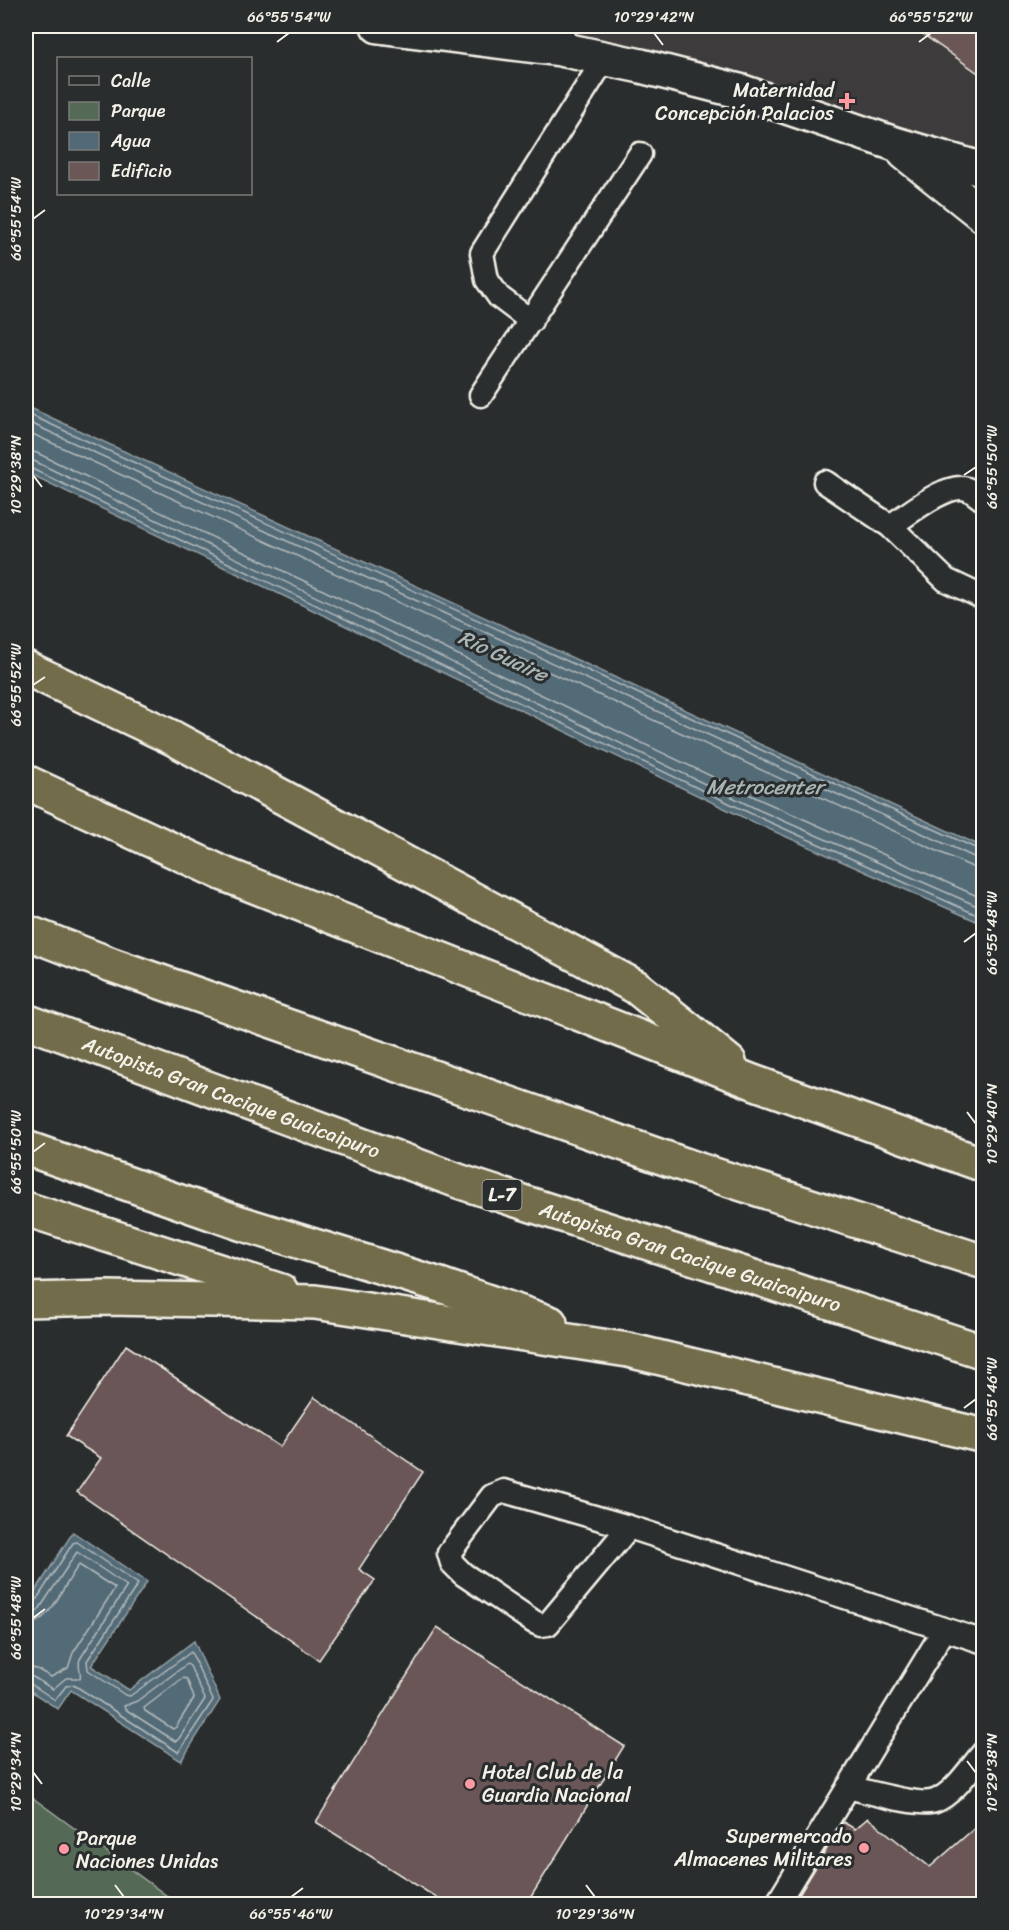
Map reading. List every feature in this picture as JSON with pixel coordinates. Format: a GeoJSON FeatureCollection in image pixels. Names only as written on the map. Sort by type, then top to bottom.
{"type":"FeatureCollection","features":[{"type":"Feature","properties":{"kind":"highway"},"geometry":{"type":"LineString","coordinates":[[26,668],[171,737],[636,987],[753,1082]]}},
{"type":"Feature","properties":{"kind":"highway"},"geometry":{"type":"LineString","coordinates":[[26,782],[224,874],[753,1082],[984,1165]]}},
{"type":"Feature","properties":{"kind":"highway"},"geometry":{"type":"LineString","coordinates":[[26,932],[123,969],[699,1170],[984,1262]]}},
{"type":"Feature","properties":{"kind":"highway","name":"Autopista Gran Cacique Guaicaipuro"},"geometry":{"type":"LineString","coordinates":[[26,1021],[461,1182],[984,1352]]}},
{"type":"Feature","properties":{"kind":"highway"},"geometry":{"type":"LineString","coordinates":[[26,1148],[240,1223],[440,1285],[628,1350]]}},
{"type":"Feature","properties":{"kind":"highway"},"geometry":{"type":"LineString","coordinates":[[26,1209],[315,1302]]}},
{"type":"Feature","properties":{"kind":"highway"},"geometry":{"type":"LineString","coordinates":[[26,1300],[108,1298],[315,1302],[628,1350],[984,1436]]}},
{"type":"Feature","properties":{"kind":"street"},"geometry":{"type":"LineString","coordinates":[[378,26],[565,38],[605,58],[743,92],[895,144],[984,170]]}},
{"type":"Feature","properties":{"kind":"street"},"geometry":{"type":"LineString","coordinates":[[895,144],[984,216]]}},
{"type":"Feature","properties":{"kind":"lane"},"geometry":{"type":"LineString","coordinates":[[531,321],[499,297],[487,280],[482,253],[605,58]]}},
{"type":"Feature","properties":{"kind":"lane"},"geometry":{"type":"LineString","coordinates":[[481,395],[640,154]]}},
{"type":"Feature","properties":{"kind":"lane"},"geometry":{"type":"LineString","coordinates":[[825,482],[890,526],[946,580],[984,598]]}},
{"type":"Feature","properties":{"kind":"lane"},"geometry":{"type":"LineString","coordinates":[[890,526],[944,491],[967,489],[984,500]]}},
{"type":"Feature","properties":{"kind":"lane"},"geometry":{"type":"LineString","coordinates":[[629,1527],[548,1624],[541,1625],[534,1622],[463,1574],[452,1563],[449,1553],[492,1496],[504,1491],[629,1527],[984,1642]]}},
{"type":"Feature","properties":{"kind":"lane"},"geometry":{"type":"LineString","coordinates":[[777,1905],[944,1630]]}},
{"type":"Feature","properties":{"kind":"lane"},"geometry":{"type":"LineString","coordinates":[[848,1787],[922,1803],[935,1801],[952,1789],[984,1752]]}},
{"type":"Feature","properties":{"kind":"shaded area","name":"Maternidad Concepción Palacios"},"geometry":{"type":"Polygon","coordinates":[[[374,26],[983,26],[983,159],[909,146],[374,26]]]}},
{"type":"Feature","properties":{"kind":"green space","name":"Parque Naciones Unidas"},"geometry":{"type":"Polygon","coordinates":[[[26,1793],[178,1904],[26,1904],[26,1793]]]}},
{"type":"Feature","properties":{"kind":"water","name":"Metrocenter"},"geometry":{"type":"Polygon","coordinates":[[[26,406],[983,847],[983,924],[753,822],[26,472],[26,406]]]}},
{"type":"Feature","properties":{"kind":"water"},"geometry":{"type":"Polygon","coordinates":[[[73,1532],[147,1582],[91,1666],[129,1690],[194,1641],[220,1700],[181,1761],[71,1690],[58,1709],[26,1688],[26,1606],[73,1532]]]}},
{"type":"Feature","properties":{"kind":"building"},"geometry":{"type":"Polygon","coordinates":[[[911,26],[984,26],[984,77],[911,26]]]}},
{"type":"Feature","properties":{"kind":"building"},"geometry":{"type":"Polygon","coordinates":[[[126,1345],[280,1447],[314,1397],[423,1472],[359,1569],[375,1580],[319,1660],[77,1492],[101,1458],[66,1436],[126,1345]]]}},
{"type":"Feature","properties":{"kind":"building","name":"Hotel Club de la Guardia Nacional"},"geometry":{"type":"Polygon","coordinates":[[[437,1627],[624,1746],[526,1905],[448,1905],[316,1822],[437,1627]]]}},
{"type":"Feature","properties":{"kind":"building","name":"Supermercado Almacenes Militares"},"geometry":{"type":"Polygon","coordinates":[[[868,1818],[930,1867],[984,1820],[984,1905],[793,1905],[843,1822],[855,1829],[868,1818]]]}},
{"type":"Feature","properties":{"kind":"place","name":"Maternidad Concepción Palacios"},"geometry":{"type":"Point","coordinates":[847,101]}},
{"type":"Feature","properties":{"kind":"place","name":"Hotel Club de la Guardia Nacional"},"geometry":{"type":"Point","coordinates":[470,1784]}},
{"type":"Feature","properties":{"kind":"place","name":"Supermercado Almacenes Militares"},"geometry":{"type":"Point","coordinates":[864,1848]}},
{"type":"Feature","properties":{"kind":"place","name":"Parque Naciones Unidas"},"geometry":{"type":"Point","coordinates":[64,1849]}},
{"type":"Feature","properties":{"kind":"water label","name":"Río Guaire"},"geometry":{"type":"Point","coordinates":[503,656]}}]}
